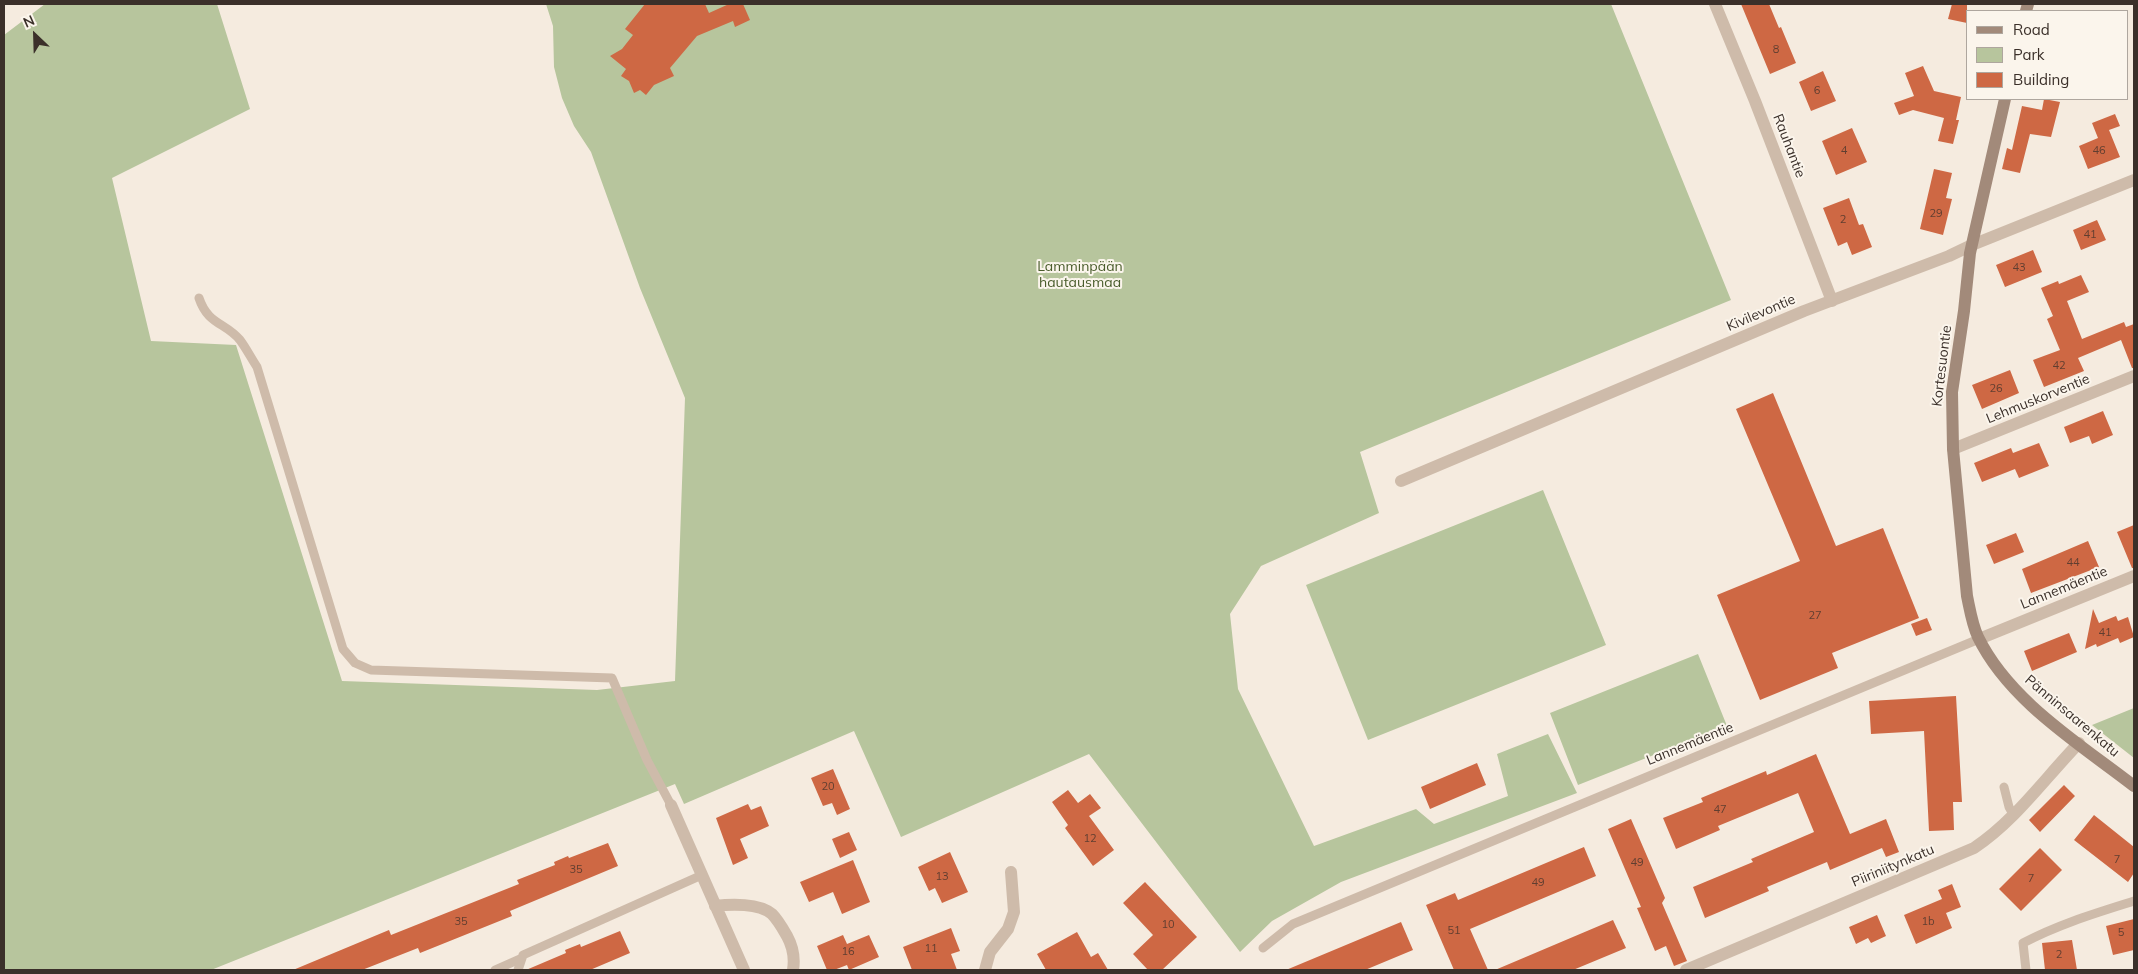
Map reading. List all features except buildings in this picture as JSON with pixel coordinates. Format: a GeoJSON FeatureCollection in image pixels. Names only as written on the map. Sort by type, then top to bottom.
{"type":"FeatureCollection","features":[{"type":"Feature","properties":{"kind":"street","name":"Rauhantie"},"geometry":{"type":"LineString","coordinates":[[1715,4],[1755,101],[1832,301]]}},
{"type":"Feature","properties":{"kind":"street","name":"Kortesuontie"},"geometry":{"type":"LineString","coordinates":[[1979,639],[1972,620],[1967,593],[1952,450],[1952,392],[1972,245],[2005,100]]}},
{"type":"Feature","properties":{"kind":"street","name":"Kivilevontie"},"geometry":{"type":"LineString","coordinates":[[1401,481],[1804,311],[1949,256],[2134,180]]}},
{"type":"Feature","properties":{"kind":"street","name":"Lehmuskorventie"},"geometry":{"type":"LineString","coordinates":[[1952,450],[2134,376]]}},
{"type":"Feature","properties":{"kind":"street","name":"Lannemäentie"},"geometry":{"type":"LineString","coordinates":[[1979,639],[2134,576]]}},
{"type":"Feature","properties":{"kind":"street","name":"Pänninsaarenkatu"},"geometry":{"type":"LineString","coordinates":[[1979,639],[2010,684],[2041,714],[2134,786]]}},
{"type":"Feature","properties":{"kind":"street","name":"Piiriniitynkatu"},"geometry":{"type":"LineString","coordinates":[[1686,970],[1974,848],[1988,839],[2013,814],[2079,743]]}},
{"type":"Feature","properties":{"kind":"street"},"geometry":{"type":"LineString","coordinates":[[670,804],[744,970]]}},
{"type":"Feature","properties":{"kind":"street"},"geometry":{"type":"LineString","coordinates":[[985,970],[990,952],[1008,929],[1014,912],[1011,872]]}},
{"type":"Feature","properties":{"kind":"street"},"geometry":{"type":"LineString","coordinates":[[715,906],[746,905],[771,913],[783,928],[790,943],[794,954],[793,970]]}},
{"type":"Feature","properties":{"kind":"lane"},"geometry":{"type":"LineString","coordinates":[[199,298],[203,310],[211,319],[239,338],[257,366],[343,648],[355,663],[371,670],[612,678],[647,760],[670,804]]}},
{"type":"Feature","properties":{"kind":"lane","name":"Lannemäentie"},"geometry":{"type":"LineString","coordinates":[[1263,948],[1293,924],[1979,639]]}},
{"type":"Feature","properties":{"kind":"lane"},"geometry":{"type":"LineString","coordinates":[[2004,787],[2009,807],[2013,814]]}},
{"type":"Feature","properties":{"kind":"lane"},"geometry":{"type":"LineString","coordinates":[[518,970],[523,955],[702,875]]}},
{"type":"Feature","properties":{"kind":"lane"},"geometry":{"type":"LineString","coordinates":[[2026,970],[2023,943],[2077,919],[2134,902]]}},
{"type":"Feature","properties":{"kind":"lane"},"geometry":{"type":"LineString","coordinates":[[495,970],[522,958]]}},
{"type":"Feature","properties":{"kind":"green space","name":"Lamminpään hautausmaa"},"geometry":{"type":"Polygon","coordinates":[[[45,4],[217,4],[250,109],[112,178],[151,341],[236,345],[342,681],[597,690],[675,681],[685,398],[640,288],[591,152],[574,126],[562,98],[554,67],[553,26],[546,4],[1611,4],[1731,300],[1360,452],[1379,513],[1261,566],[1230,614],[1238,689],[1314,846],[1416,809],[1434,824],[1508,796],[1497,754],[1548,734],[1577,793],[1341,882],[1272,921],[1240,952],[1089,754],[901,837],[854,731],[684,804],[675,784],[211,970],[4,970],[4,35],[45,4]]]}},
{"type":"Feature","properties":{"kind":"green space"},"geometry":{"type":"Polygon","coordinates":[[[1543,490],[1606,645],[1368,740],[1306,585],[1543,490]]]}},
{"type":"Feature","properties":{"kind":"green space"},"geometry":{"type":"Polygon","coordinates":[[[1698,654],[1727,726],[1578,785],[1550,713],[1698,654]]]}},
{"type":"Feature","properties":{"kind":"green space"},"geometry":{"type":"Polygon","coordinates":[[[2134,708],[2134,758],[2092,725],[2134,708]]]}}]}
